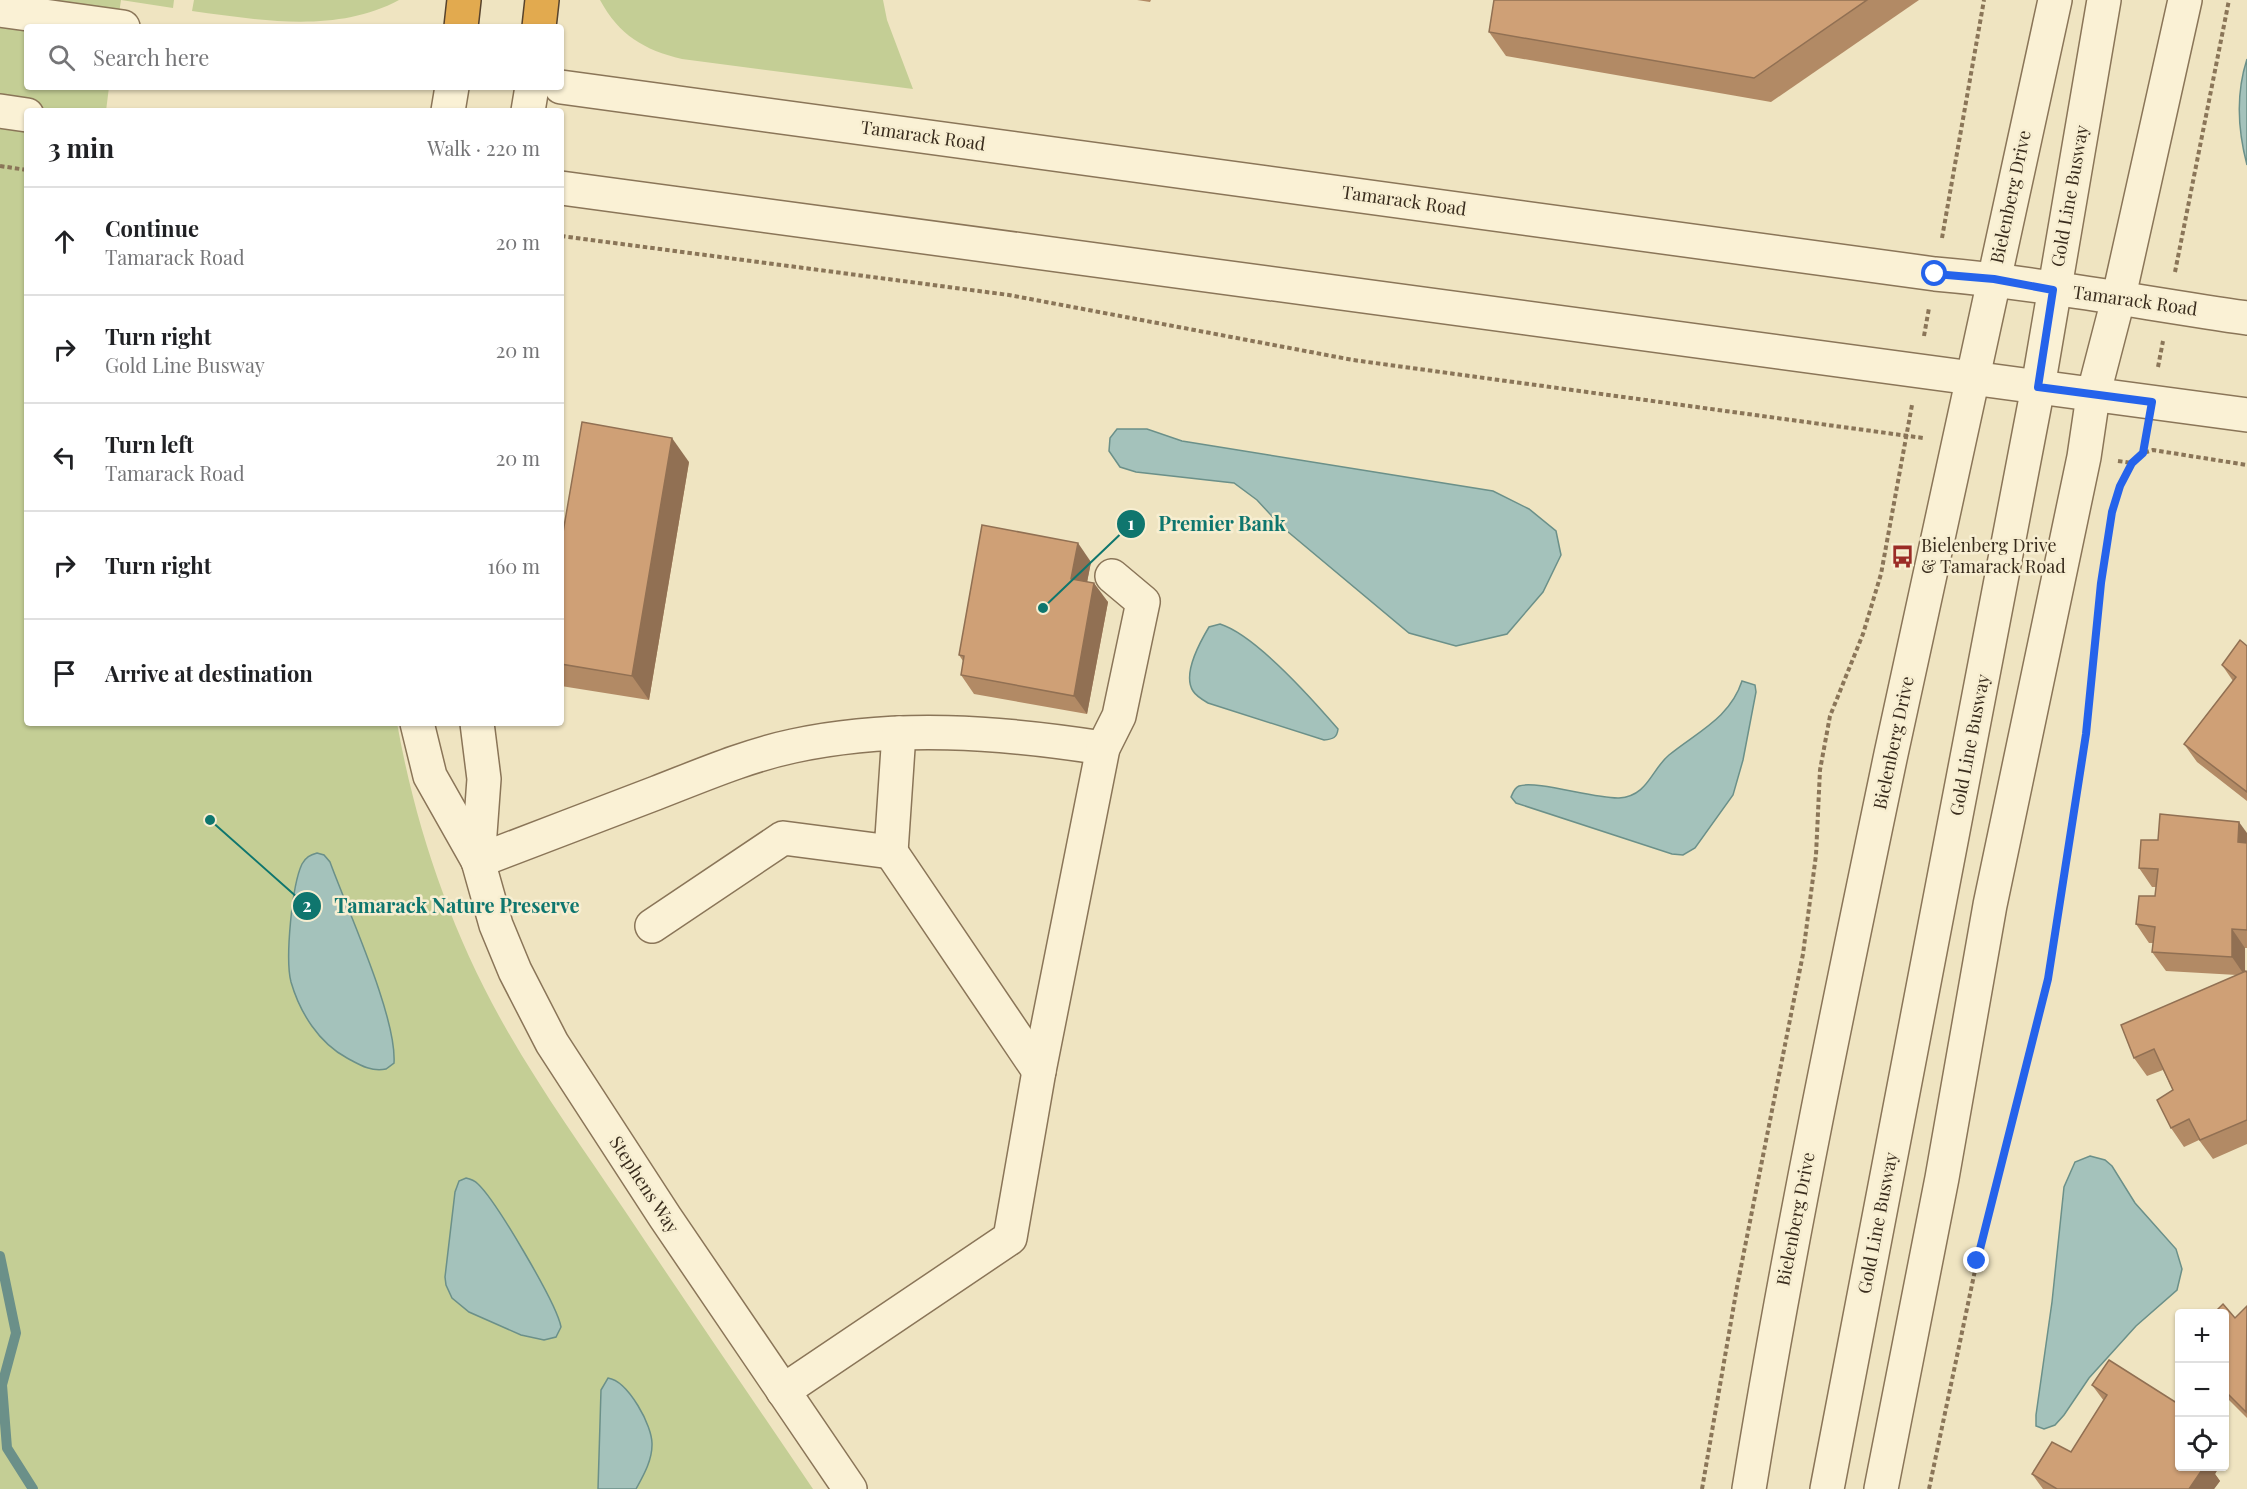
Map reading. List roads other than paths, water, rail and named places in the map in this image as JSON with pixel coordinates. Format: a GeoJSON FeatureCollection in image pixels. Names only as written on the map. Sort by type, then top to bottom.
{"type":"FeatureCollection","features":[{"type":"Feature","properties":{"kind":"highway"},"geometry":{"type":"LineString","coordinates":[[460,24],[464,0]]}},
{"type":"Feature","properties":{"kind":"highway"},"geometry":{"type":"LineString","coordinates":[[539,24],[542,0]]}},
{"type":"Feature","properties":{"kind":"street","name":"Bielenberg Drive"},"geometry":{"type":"LineString","coordinates":[[1749,1489],[1776,1323],[1827,1057],[1971,377],[2055,0]]}},
{"type":"Feature","properties":{"kind":"street","name":"Gold Line Busway"},"geometry":{"type":"LineString","coordinates":[[1827,1489],[2038,387],[2104,0]]}},
{"type":"Feature","properties":{"kind":"street"},"geometry":{"type":"LineString","coordinates":[[1881,1489],[1942,1179],[1990,905],[2084,457],[2093,396],[2119,296],[2185,0]]}},
{"type":"Feature","properties":{"kind":"street"},"geometry":{"type":"LineString","coordinates":[[0,10],[102,24]]}},
{"type":"Feature","properties":{"kind":"street","name":"Tamarack Road"},"geometry":{"type":"LineString","coordinates":[[564,87],[1935,274],[1994,279],[2053,290],[2119,296],[2169,307],[2247,318]]}},
{"type":"Feature","properties":{"kind":"street"},"geometry":{"type":"LineString","coordinates":[[448,108],[452,90]]}},
{"type":"Feature","properties":{"kind":"street"},"geometry":{"type":"LineString","coordinates":[[528,108],[532,90]]}},
{"type":"Feature","properties":{"kind":"street"},"geometry":{"type":"LineString","coordinates":[[0,111],[24,115]]}},
{"type":"Feature","properties":{"kind":"street"},"geometry":{"type":"LineString","coordinates":[[564,188],[2247,415]]}},
{"type":"Feature","properties":{"kind":"street"},"geometry":{"type":"LineString","coordinates":[[783,1391],[1010,1238],[1039,1071],[1103,748],[1119,716],[1143,602],[1112,576]]}},
{"type":"Feature","properties":{"kind":"street","name":"Stephens Way"},"geometry":{"type":"LineString","coordinates":[[418,726],[430,776],[478,861],[496,925],[515,971],[552,1043],[665,1217],[850,1489]]}},
{"type":"Feature","properties":{"kind":"street","name":"Stephens Way"},"geometry":{"type":"LineString","coordinates":[[477,726],[484,779],[478,861]]}},
{"type":"Feature","properties":{"kind":"street"},"geometry":{"type":"LineString","coordinates":[[478,861],[726,766],[780,750],[839,738],[899,733],[976,733],[1103,748]]}},
{"type":"Feature","properties":{"kind":"street"},"geometry":{"type":"LineString","coordinates":[[899,733],[891,852],[1039,1071]]}},
{"type":"Feature","properties":{"kind":"street"},"geometry":{"type":"LineString","coordinates":[[652,926],[783,838],[891,852]]}},
{"type":"Feature","properties":{"kind":"water"},"geometry":{"type":"Polygon","coordinates":[[[2247,59],[2247,165],[2242,139],[2240,99],[2247,59]]]}},
{"type":"Feature","properties":{"kind":"water"},"geometry":{"type":"Polygon","coordinates":[[[1117,429],[1147,429],[1182,441],[1493,491],[1529,509],[1556,531],[1561,555],[1543,592],[1507,634],[1456,646],[1409,633],[1281,526],[1257,500],[1234,483],[1136,472],[1120,467],[1109,451],[1110,438],[1117,429]]]}},
{"type":"Feature","properties":{"kind":"water"},"geometry":{"type":"Polygon","coordinates":[[[1220,624],[1250,641],[1283,670],[1338,729],[1336,736],[1324,740],[1208,703],[1196,695],[1190,684],[1194,658],[1209,627],[1220,624]]]}},
{"type":"Feature","properties":{"kind":"water"},"geometry":{"type":"Polygon","coordinates":[[[1742,681],[1755,685],[1756,692],[1743,760],[1733,795],[1695,848],[1683,855],[1672,854],[1516,803],[1511,797],[1517,787],[1527,785],[1552,787],[1609,798],[1637,793],[1669,755],[1721,715],[1737,694],[1742,681]]]}},
{"type":"Feature","properties":{"kind":"water"},"geometry":{"type":"Polygon","coordinates":[[[317,853],[324,855],[330,862],[380,992],[393,1043],[394,1063],[386,1069],[375,1070],[361,1065],[337,1052],[319,1036],[305,1016],[291,982],[289,940],[295,888],[302,864],[308,857],[317,853]]]}},
{"type":"Feature","properties":{"kind":"water"},"geometry":{"type":"Polygon","coordinates":[[[2090,1156],[2105,1160],[2112,1166],[2135,1203],[2176,1249],[2182,1269],[2177,1290],[2136,1326],[2089,1378],[2055,1425],[2044,1429],[2036,1426],[2036,1415],[2052,1302],[2064,1187],[2075,1162],[2090,1156]]]}},
{"type":"Feature","properties":{"kind":"water"},"geometry":{"type":"Polygon","coordinates":[[[466,1178],[475,1182],[487,1194],[538,1276],[561,1327],[556,1337],[544,1340],[521,1335],[469,1312],[452,1298],[445,1277],[455,1192],[459,1181],[466,1178]]]}},
{"type":"Feature","properties":{"kind":"water"},"geometry":{"type":"Polygon","coordinates":[[[608,1378],[623,1387],[638,1405],[651,1437],[652,1445],[647,1468],[636,1489],[598,1489],[601,1390],[608,1378]]]}},
{"type":"Feature","properties":{"kind":"waterway"},"geometry":{"type":"LineString","coordinates":[[0,1256],[16,1333],[2,1385],[7,1448],[33,1489]]}},
{"type":"Feature","properties":{"kind":"place","name":"Bielenberg Drive & Tamarack Road"},"geometry":{"type":"Point","coordinates":[1903,556]}},
{"type":"Feature","properties":{"kind":"place","name":"Premier Bank"},"geometry":{"type":"Point","coordinates":[1043,608]}},
{"type":"Feature","properties":{"kind":"place","name":"Tamarack Nature Preserve"},"geometry":{"type":"Point","coordinates":[210,820]}}]}
